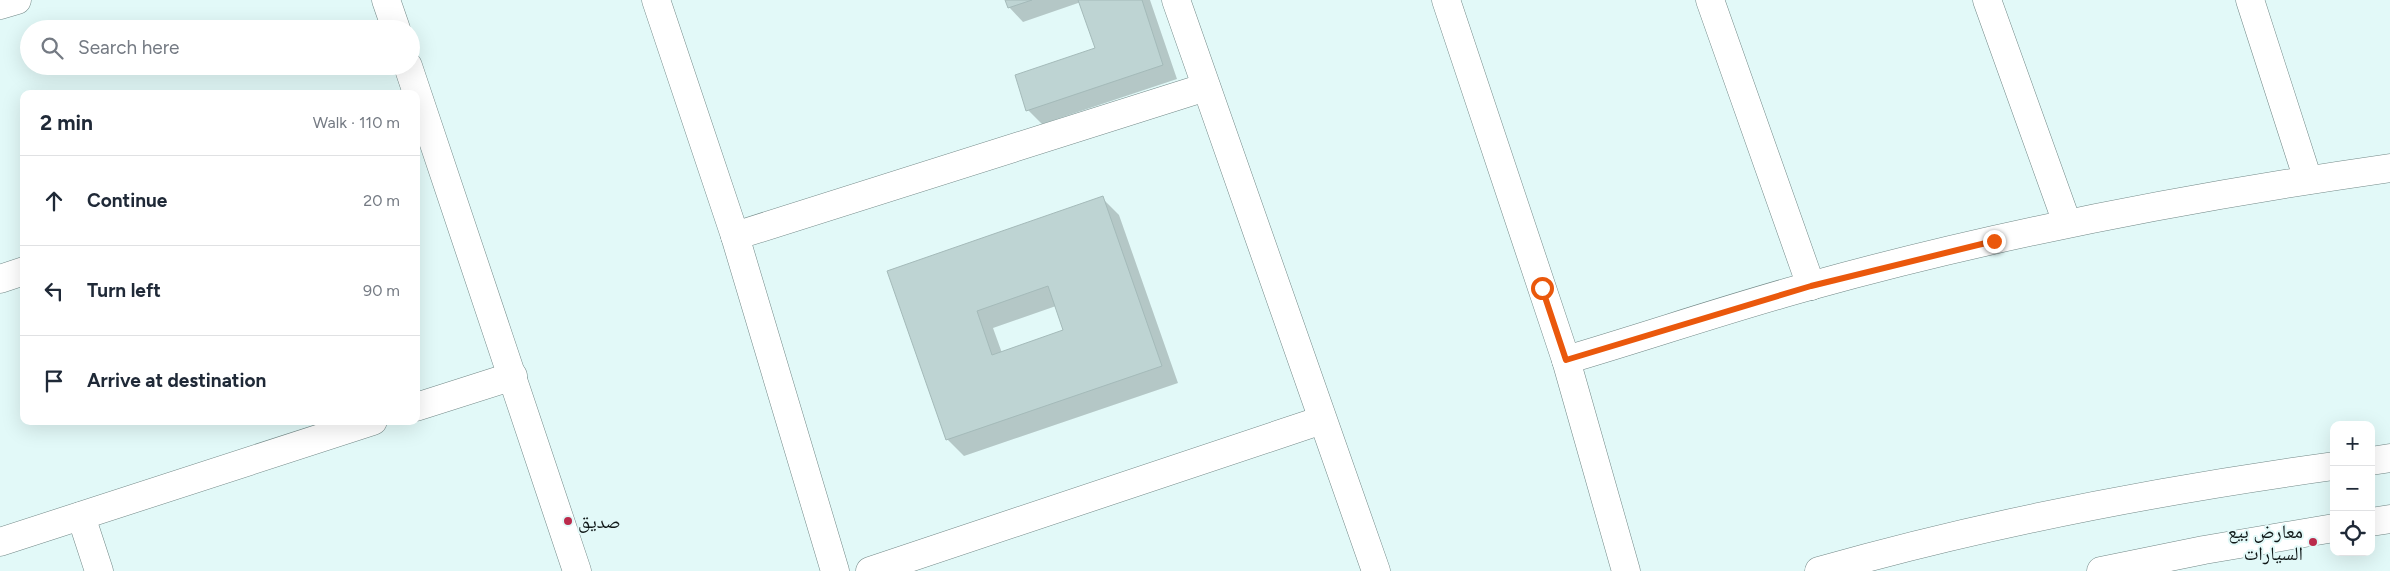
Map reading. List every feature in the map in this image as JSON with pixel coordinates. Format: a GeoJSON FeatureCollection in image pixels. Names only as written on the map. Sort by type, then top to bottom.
{"type":"FeatureCollection","features":[{"type":"Feature","properties":{"kind":"main road"},"geometry":{"type":"LineString","coordinates":[[0,6],[16,0]]}},
{"type":"Feature","properties":{"kind":"main road"},"geometry":{"type":"LineString","coordinates":[[386,0],[393,20]]}},
{"type":"Feature","properties":{"kind":"main road"},"geometry":{"type":"LineString","coordinates":[[656,0],[735,236],[835,571]]}},
{"type":"Feature","properties":{"kind":"main road"},"geometry":{"type":"LineString","coordinates":[[1176,0],[1376,571]]}},
{"type":"Feature","properties":{"kind":"main road"},"geometry":{"type":"LineString","coordinates":[[1446,0],[1566,360],[1626,571]]}},
{"type":"Feature","properties":{"kind":"main road"},"geometry":{"type":"LineString","coordinates":[[1710,0],[1811,286]]}},
{"type":"Feature","properties":{"kind":"main road"},"geometry":{"type":"LineString","coordinates":[[1987,0],[2067,223]]}},
{"type":"Feature","properties":{"kind":"main road"},"geometry":{"type":"LineString","coordinates":[[2250,0],[2308,180]]}},
{"type":"Feature","properties":{"kind":"main road"},"geometry":{"type":"LineString","coordinates":[[410,75],[413,90]]}},
{"type":"Feature","properties":{"kind":"main road"},"geometry":{"type":"LineString","coordinates":[[735,236],[1206,87]]}},
{"type":"Feature","properties":{"kind":"main road"},"geometry":{"type":"LineString","coordinates":[[420,118],[424,136],[513,376],[577,571]]}},
{"type":"Feature","properties":{"kind":"main road"},"geometry":{"type":"LineString","coordinates":[[1566,360],[1811,286],[2067,223],[2308,180],[2390,168]]}},
{"type":"Feature","properties":{"kind":"main road"},"geometry":{"type":"LineString","coordinates":[[0,279],[20,272]]}},
{"type":"Feature","properties":{"kind":"main road"},"geometry":{"type":"LineString","coordinates":[[420,406],[513,376]]}},
{"type":"Feature","properties":{"kind":"main road"},"geometry":{"type":"LineString","coordinates":[[870,571],[1322,420]]}},
{"type":"Feature","properties":{"kind":"main road"},"geometry":{"type":"LineString","coordinates":[[0,542],[361,425]]}},
{"type":"Feature","properties":{"kind":"main road"},"geometry":{"type":"LineString","coordinates":[[2375,460],[2390,458]]}},
{"type":"Feature","properties":{"kind":"main road"},"geometry":{"type":"LineString","coordinates":[[1819,571],[1987,528],[2106,502],[2225,481],[2330,467]]}},
{"type":"Feature","properties":{"kind":"main road"},"geometry":{"type":"LineString","coordinates":[[81,516],[99,571]]}},
{"type":"Feature","properties":{"kind":"main road"},"geometry":{"type":"LineString","coordinates":[[2375,521],[2390,519]]}},
{"type":"Feature","properties":{"kind":"main road"},"geometry":{"type":"LineString","coordinates":[[2101,571],[2204,550],[2330,529]]}},
{"type":"Feature","properties":{"kind":"building"},"geometry":{"type":"Polygon","coordinates":[[[1005,0],[1032,0],[1008,8],[1005,0]]]}},
{"type":"Feature","properties":{"kind":"building"},"geometry":{"type":"Polygon","coordinates":[[[1078,0],[1142,0],[1163,65],[1026,111],[1015,75],[1095,48],[1078,0]]]}},
{"type":"Feature","properties":{"kind":"building"},"geometry":{"type":"Polygon","coordinates":[[[1103,196],[1162,366],[946,440],[887,271],[1103,196]],[[1048,286],[977,311],[992,355],[1063,330],[1048,286]]]}},
{"type":"Feature","properties":{"kind":"place","name":"صديق"},"geometry":{"type":"Point","coordinates":[568,521]}},
{"type":"Feature","properties":{"kind":"place","name":"معارض بيع السيارات"},"geometry":{"type":"Point","coordinates":[2313,542]}},
{"type":"Feature","properties":{"kind":"route"},"geometry":{"type":"LineString","coordinates":[[1542,288],[1566,360],[1811,286],[1994,241]]}}]}
